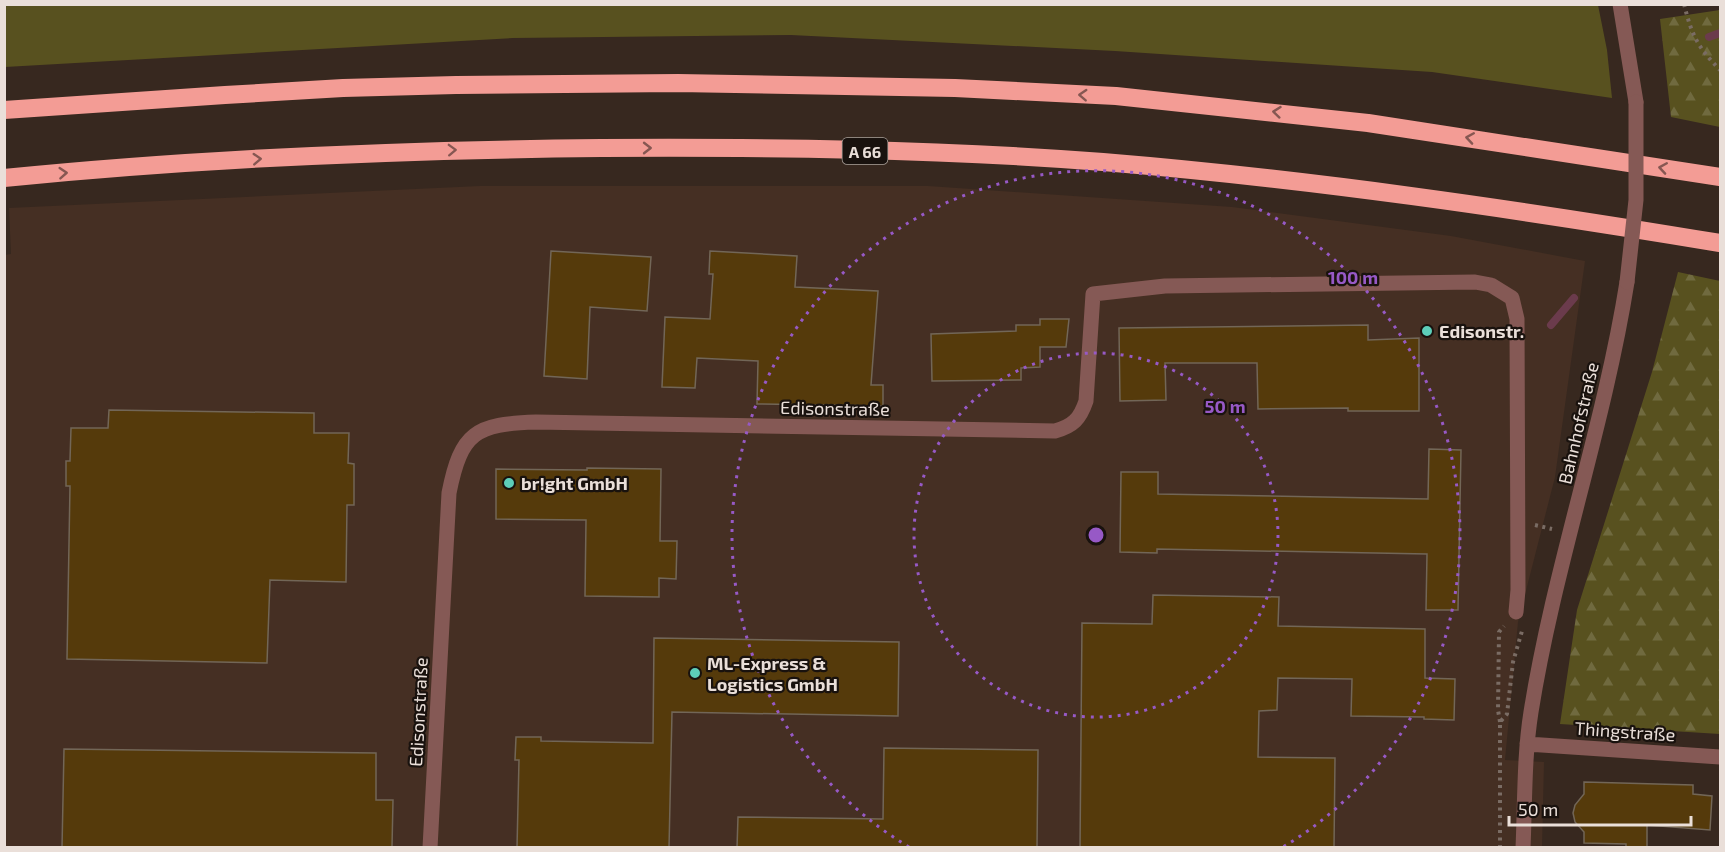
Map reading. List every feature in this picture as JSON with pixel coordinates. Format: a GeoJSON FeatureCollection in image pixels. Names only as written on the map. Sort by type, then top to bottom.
{"type":"FeatureCollection","features":[{"type":"Feature","properties":{"kind":"highway"},"geometry":{"type":"LineString","coordinates":[[4,110],[248,93],[456,85],[678,83],[955,87],[1116,96],[1345,120],[1720,177]]}},
{"type":"Feature","properties":{"kind":"highway","name":"A 66"},"geometry":{"type":"LineString","coordinates":[[4,178],[259,158],[475,150],[711,147],[963,154],[1124,164],[1350,187],[1568,218],[1720,243]]}},
{"type":"Feature","properties":{"kind":"street","name":"Bahnhofstraße"},"geometry":{"type":"LineString","coordinates":[[1523,848],[1527,744],[1536,680],[1614,356],[1627,282],[1636,200],[1636,102],[1620,4]]}},
{"type":"Feature","properties":{"kind":"street","name":"Edisonstraße"},"geometry":{"type":"LineString","coordinates":[[430,848],[449,493],[453,474],[466,442],[486,428],[511,423],[536,422],[1054,431],[1071,426],[1076,422],[1082,414],[1086,401],[1093,294],[1165,286],[1475,282],[1491,285],[1512,298],[1517,319],[1518,590],[1516,612]]}},
{"type":"Feature","properties":{"kind":"street","name":"Thingstraße"},"geometry":{"type":"LineString","coordinates":[[1527,744],[1720,757]]}},
{"type":"Feature","properties":{"kind":"path"},"geometry":{"type":"LineString","coordinates":[[1684,4],[1690,32],[1705,54],[1720,70]]}},
{"type":"Feature","properties":{"kind":"path"},"geometry":{"type":"LineString","coordinates":[[1532,524],[1552,529]]}},
{"type":"Feature","properties":{"kind":"path"},"geometry":{"type":"LineString","coordinates":[[1500,722],[1498,710],[1499,632],[1516,612]]}},
{"type":"Feature","properties":{"kind":"path"},"geometry":{"type":"LineString","coordinates":[[1500,762],[1500,848]]}},
{"type":"Feature","properties":{"kind":"shaded area"},"geometry":{"type":"Polygon","coordinates":[[[480,186],[928,186],[1232,207],[1451,236],[1585,261],[1555,477],[1518,622],[1505,760],[1544,762],[1542,847],[5,848],[4,255],[11,254],[9,208],[480,186]]]}},
{"type":"Feature","properties":{"kind":"green space"},"geometry":{"type":"Polygon","coordinates":[[[5,4],[1598,5],[1607,50],[1612,98],[1432,72],[1115,51],[791,35],[513,38],[5,67],[5,4]]]}},
{"type":"Feature","properties":{"kind":"green space"},"geometry":{"type":"Polygon","coordinates":[[[1720,10],[1720,127],[1671,117],[1660,19],[1720,10]]]}},
{"type":"Feature","properties":{"kind":"green space"},"geometry":{"type":"Polygon","coordinates":[[[1678,272],[1720,281],[1720,734],[1560,724],[1577,610],[1652,372],[1678,272]]]}},
{"type":"Feature","properties":{"kind":"building"},"geometry":{"type":"Polygon","coordinates":[[[551,251],[651,257],[647,311],[590,307],[587,379],[544,376],[551,251]]]}},
{"type":"Feature","properties":{"kind":"building"},"geometry":{"type":"Polygon","coordinates":[[[710,251],[797,256],[795,287],[878,291],[871,385],[883,385],[883,406],[757,404],[758,361],[697,358],[695,388],[662,387],[665,317],[710,319],[713,274],[709,274],[710,251]]]}},
{"type":"Feature","properties":{"kind":"building"},"geometry":{"type":"Polygon","coordinates":[[[1040,319],[1069,319],[1066,347],[1040,347],[1040,367],[1021,368],[1021,380],[932,381],[931,334],[1016,331],[1016,325],[1040,325],[1040,319]]]}},
{"type":"Feature","properties":{"kind":"building"},"geometry":{"type":"Polygon","coordinates":[[[1368,325],[1368,340],[1419,338],[1419,411],[1348,411],[1348,408],[1258,409],[1257,363],[1165,363],[1166,400],[1120,401],[1119,328],[1368,325]]]}},
{"type":"Feature","properties":{"kind":"building"},"geometry":{"type":"Polygon","coordinates":[[[109,410],[314,413],[314,433],[349,433],[348,463],[354,464],[354,505],[347,505],[346,582],[270,580],[267,663],[67,659],[70,486],[66,486],[66,461],[70,461],[71,428],[108,428],[109,410]]]}},
{"type":"Feature","properties":{"kind":"building"},"geometry":{"type":"Polygon","coordinates":[[[1429,449],[1461,450],[1458,610],[1426,610],[1427,554],[1157,549],[1157,553],[1120,552],[1121,472],[1158,472],[1158,494],[1428,499],[1429,449]]]}},
{"type":"Feature","properties":{"kind":"building"},"geometry":{"type":"Polygon","coordinates":[[[587,468],[661,469],[660,541],[677,541],[676,579],[659,578],[659,597],[585,596],[586,520],[496,519],[496,469],[587,470],[587,468]]]}},
{"type":"Feature","properties":{"kind":"building"},"geometry":{"type":"Polygon","coordinates":[[[1153,595],[1279,597],[1278,626],[1425,629],[1425,678],[1455,679],[1454,720],[1424,719],[1424,717],[1351,716],[1352,679],[1278,678],[1277,710],[1259,711],[1258,757],[1335,758],[1334,848],[1080,848],[1082,623],[1152,624],[1153,595]]]}},
{"type":"Feature","properties":{"kind":"building"},"geometry":{"type":"Polygon","coordinates":[[[654,638],[899,642],[898,716],[672,712],[669,848],[517,848],[519,760],[515,760],[516,737],[541,737],[541,741],[653,743],[654,638]]]}},
{"type":"Feature","properties":{"kind":"building"},"geometry":{"type":"Polygon","coordinates":[[[884,748],[1038,750],[1037,848],[737,848],[738,817],[883,819],[884,748]]]}},
{"type":"Feature","properties":{"kind":"building"},"geometry":{"type":"Polygon","coordinates":[[[64,749],[376,753],[376,800],[393,800],[392,847],[62,848],[64,749]]]}},
{"type":"Feature","properties":{"kind":"building"},"geometry":{"type":"Polygon","coordinates":[[[1584,782],[1693,785],[1693,794],[1712,796],[1710,830],[1647,825],[1647,848],[1626,848],[1626,844],[1584,843],[1584,832],[1575,822],[1573,813],[1575,805],[1584,794],[1584,782]]]}},
{"type":"Feature","properties":{"kind":"waterway"},"geometry":{"type":"LineString","coordinates":[[1709,37],[1720,33]]}},
{"type":"Feature","properties":{"kind":"waterway"},"geometry":{"type":"LineString","coordinates":[[1551,325],[1574,298]]}},
{"type":"Feature","properties":{"kind":"place","name":"Edisonstr."},"geometry":{"type":"Point","coordinates":[1427,331]}},
{"type":"Feature","properties":{"kind":"place","name":"br!ght GmbH"},"geometry":{"type":"Point","coordinates":[509,483]}},
{"type":"Feature","properties":{"kind":"place","name":"ML-Express & Logistics GmbH"},"geometry":{"type":"Point","coordinates":[695,673]}}]}
